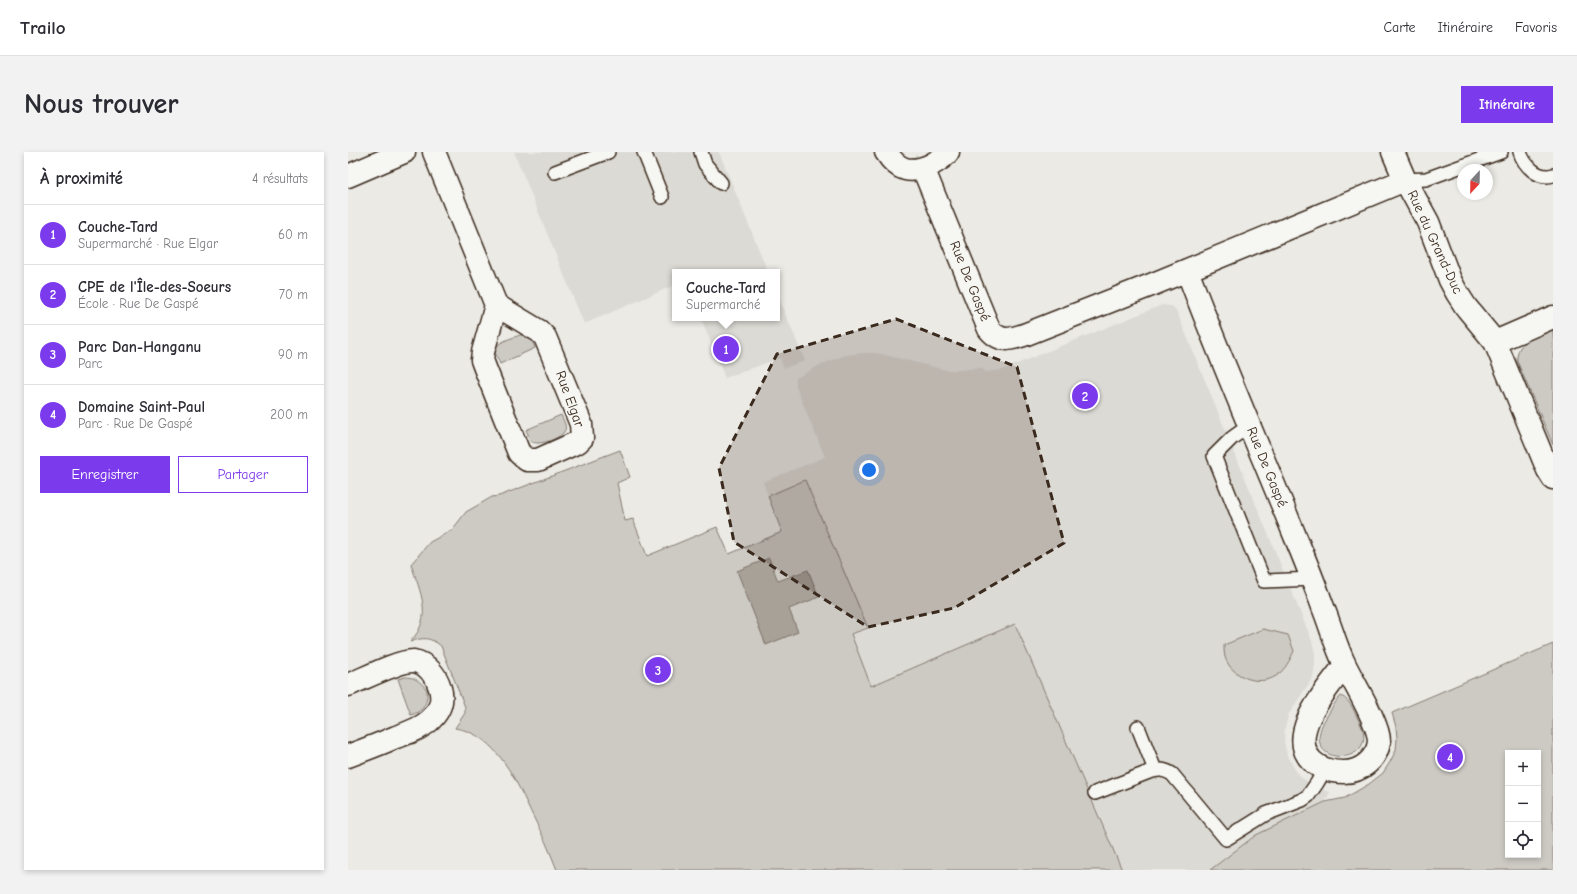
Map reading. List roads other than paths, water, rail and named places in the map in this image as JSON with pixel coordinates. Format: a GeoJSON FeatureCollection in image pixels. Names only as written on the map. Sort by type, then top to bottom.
{"type":"FeatureCollection","features":[{"type":"Feature","properties":{"kind":"street"},"geometry":{"type":"LineString","coordinates":[[348,176],[404,152]]}},
{"type":"Feature","properties":{"kind":"street"},"geometry":{"type":"LineString","coordinates":[[434,152],[496,305]]}},
{"type":"Feature","properties":{"kind":"street"},"geometry":{"type":"LineString","coordinates":[[886,152],[890,160],[898,167],[906,170],[924,168],[942,159],[948,152]]}},
{"type":"Feature","properties":{"kind":"street"},"geometry":{"type":"LineString","coordinates":[[1393,152],[1405,180]]}},
{"type":"Feature","properties":{"kind":"street","name":"Rue De Gaspé"},"geometry":{"type":"LineString","coordinates":[[924,168],[989,329],[993,334],[1006,339],[1016,338],[1187,270],[1405,180]]}},
{"type":"Feature","properties":{"kind":"street","name":"Rue du Grand-Duc"},"geometry":{"type":"LineString","coordinates":[[1405,180],[1428,222],[1450,280],[1457,293],[1466,307],[1495,342],[1548,470],[1553,478]]}},
{"type":"Feature","properties":{"kind":"street","name":"Rue De Gaspé"},"geometry":{"type":"LineString","coordinates":[[1187,270],[1312,579],[1345,665],[1359,690],[1376,728],[1379,742],[1373,757],[1367,764],[1352,772],[1325,769],[1316,765],[1305,751],[1304,742],[1305,728],[1316,705],[1345,665]]}},
{"type":"Feature","properties":{"kind":"street","name":"Rue Elgar"},"geometry":{"type":"LineString","coordinates":[[496,305],[539,331],[545,337],[581,424],[582,438],[578,442],[538,460],[527,460],[519,453],[482,360],[482,352],[496,305]]}},
{"type":"Feature","properties":{"kind":"street"},"geometry":{"type":"LineString","coordinates":[[1495,342],[1553,317]]}},
{"type":"Feature","properties":{"kind":"street"},"geometry":{"type":"LineString","coordinates":[[348,685],[406,661],[415,661],[423,664],[430,670],[436,678],[442,696],[441,704],[436,714],[421,727],[348,756]]}},
{"type":"Feature","properties":{"kind":"lane"},"geometry":{"type":"LineString","coordinates":[[556,172],[608,152]]}},
{"type":"Feature","properties":{"kind":"lane"},"geometry":{"type":"LineString","coordinates":[[644,152],[662,197]]}},
{"type":"Feature","properties":{"kind":"lane"},"geometry":{"type":"LineString","coordinates":[[701,152],[705,164],[721,183]]}},
{"type":"Feature","properties":{"kind":"lane","name":"Rue De Gaspé"},"geometry":{"type":"LineString","coordinates":[[1405,180],[1430,178],[1501,152]]}},
{"type":"Feature","properties":{"kind":"lane"},"geometry":{"type":"LineString","coordinates":[[1520,152],[1524,162],[1536,173],[1553,175]]}},
{"type":"Feature","properties":{"kind":"lane"},"geometry":{"type":"LineString","coordinates":[[1250,425],[1232,438],[1214,456],[1264,581],[1312,579]]}},
{"type":"Feature","properties":{"kind":"lane"},"geometry":{"type":"LineString","coordinates":[[1138,727],[1156,770]]}},
{"type":"Feature","properties":{"kind":"lane"},"geometry":{"type":"LineString","coordinates":[[1094,793],[1156,770],[1166,770],[1172,774],[1226,838],[1266,814],[1302,800],[1308,796],[1325,769]]}},
{"type":"Feature","properties":{"kind":"place","name":"Couche-Tard"},"geometry":{"type":"Point","coordinates":[726,349]}},
{"type":"Feature","properties":{"kind":"place","name":"CPE de l'Île-des-Soeurs"},"geometry":{"type":"Point","coordinates":[1085,396]}},
{"type":"Feature","properties":{"kind":"place","name":"Parc Dan-Hanganu"},"geometry":{"type":"Point","coordinates":[658,670]}},
{"type":"Feature","properties":{"kind":"place","name":"Domaine Saint-Paul"},"geometry":{"type":"Point","coordinates":[1450,757]}}]}
